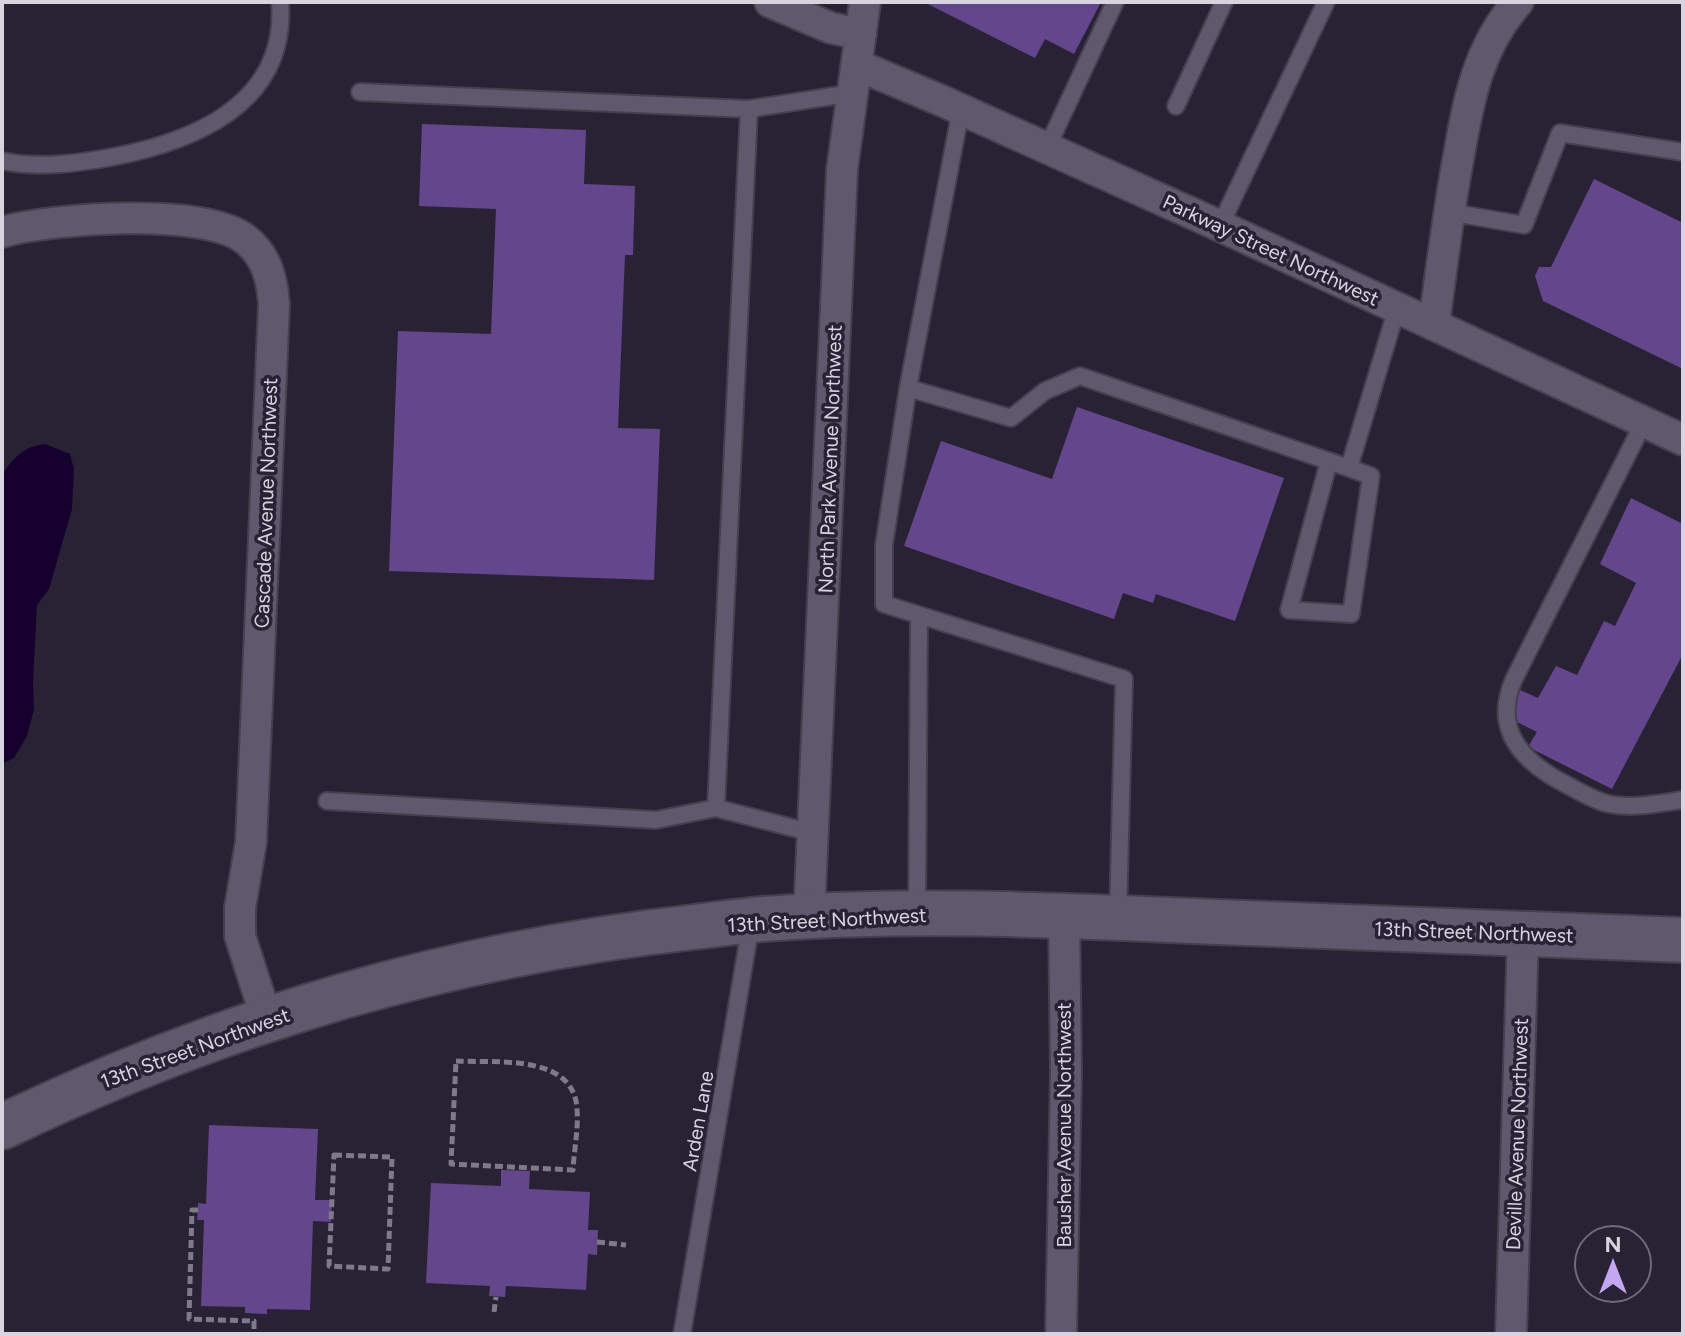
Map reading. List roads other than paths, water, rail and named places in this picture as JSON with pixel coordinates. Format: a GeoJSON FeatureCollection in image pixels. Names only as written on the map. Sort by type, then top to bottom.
{"type":"FeatureCollection","features":[{"type":"Feature","properties":{"kind":"main road","name":"13th Street Northwest"},"geometry":{"type":"LineString","coordinates":[[2,1127],[184,1048],[349,994],[449,968],[632,934],[751,921],[917,914],[1064,916],[1683,940]]}},
{"type":"Feature","properties":{"kind":"street"},"geometry":{"type":"LineString","coordinates":[[770,2],[831,28],[861,34]]}},
{"type":"Feature","properties":{"kind":"street","name":"North Park Avenue Northwest"},"geometry":{"type":"LineString","coordinates":[[809,917],[842,170],[865,2]]}},
{"type":"Feature","properties":{"kind":"street"},"geometry":{"type":"LineString","coordinates":[[1434,325],[1448,212],[1471,88],[1500,27],[1518,2]]}},
{"type":"Feature","properties":{"kind":"street","name":"Parkway Street Northwest"},"geometry":{"type":"LineString","coordinates":[[855,79],[961,109],[1683,440]]}},
{"type":"Feature","properties":{"kind":"street","name":"Cascade Avenue Northwest"},"geometry":{"type":"LineString","coordinates":[[2,232],[41,223],[96,218],[208,223],[230,230],[246,240],[262,257],[272,279],[274,304],[251,842],[240,908],[240,936],[267,1020]]}},
{"type":"Feature","properties":{"kind":"street","name":"Bausher Avenue Northwest"},"geometry":{"type":"LineString","coordinates":[[1061,1334],[1066,1072],[1064,916]]}},
{"type":"Feature","properties":{"kind":"street","name":"Deville Avenue Northwest"},"geometry":{"type":"LineString","coordinates":[[1511,1334],[1523,934]]}},
{"type":"Feature","properties":{"kind":"lane"},"geometry":{"type":"LineString","coordinates":[[2,161],[39,166],[88,161],[149,150],[196,133],[230,113],[260,81],[272,61],[279,40],[280,2]]}},
{"type":"Feature","properties":{"kind":"lane"},"geometry":{"type":"LineString","coordinates":[[1047,148],[1115,2]]}},
{"type":"Feature","properties":{"kind":"lane"},"geometry":{"type":"LineString","coordinates":[[1176,106],[1224,2]]}},
{"type":"Feature","properties":{"kind":"lane"},"geometry":{"type":"LineString","coordinates":[[1220,226],[1326,2]]}},
{"type":"Feature","properties":{"kind":"lane"},"geometry":{"type":"LineString","coordinates":[[360,92],[749,109],[855,79]]}},
{"type":"Feature","properties":{"kind":"lane"},"geometry":{"type":"LineString","coordinates":[[716,808],[749,109]]}},
{"type":"Feature","properties":{"kind":"lane"},"geometry":{"type":"LineString","coordinates":[[961,109],[908,388],[884,545],[884,604],[1124,679],[1118,918]]}},
{"type":"Feature","properties":{"kind":"lane"},"geometry":{"type":"LineString","coordinates":[[1448,212],[1524,225],[1560,133],[1683,152]]}},
{"type":"Feature","properties":{"kind":"lane"},"geometry":{"type":"LineString","coordinates":[[1349,468],[1397,308]]}},
{"type":"Feature","properties":{"kind":"lane"},"geometry":{"type":"LineString","coordinates":[[908,388],[1011,418],[1045,391],[1080,376],[1329,461],[1371,476],[1351,614],[1289,610],[1329,461]]}},
{"type":"Feature","properties":{"kind":"lane"},"geometry":{"type":"LineString","coordinates":[[1644,422],[1514,679],[1507,698],[1507,716],[1520,751],[1532,764],[1596,800],[1627,806],[1683,800]]}},
{"type":"Feature","properties":{"kind":"lane"},"geometry":{"type":"LineString","coordinates":[[917,914],[919,615]]}},
{"type":"Feature","properties":{"kind":"lane"},"geometry":{"type":"LineString","coordinates":[[327,801],[656,820],[716,808],[813,833]]}},
{"type":"Feature","properties":{"kind":"lane","name":"Arden Lane"},"geometry":{"type":"LineString","coordinates":[[682,1331],[751,921]]}}]}
